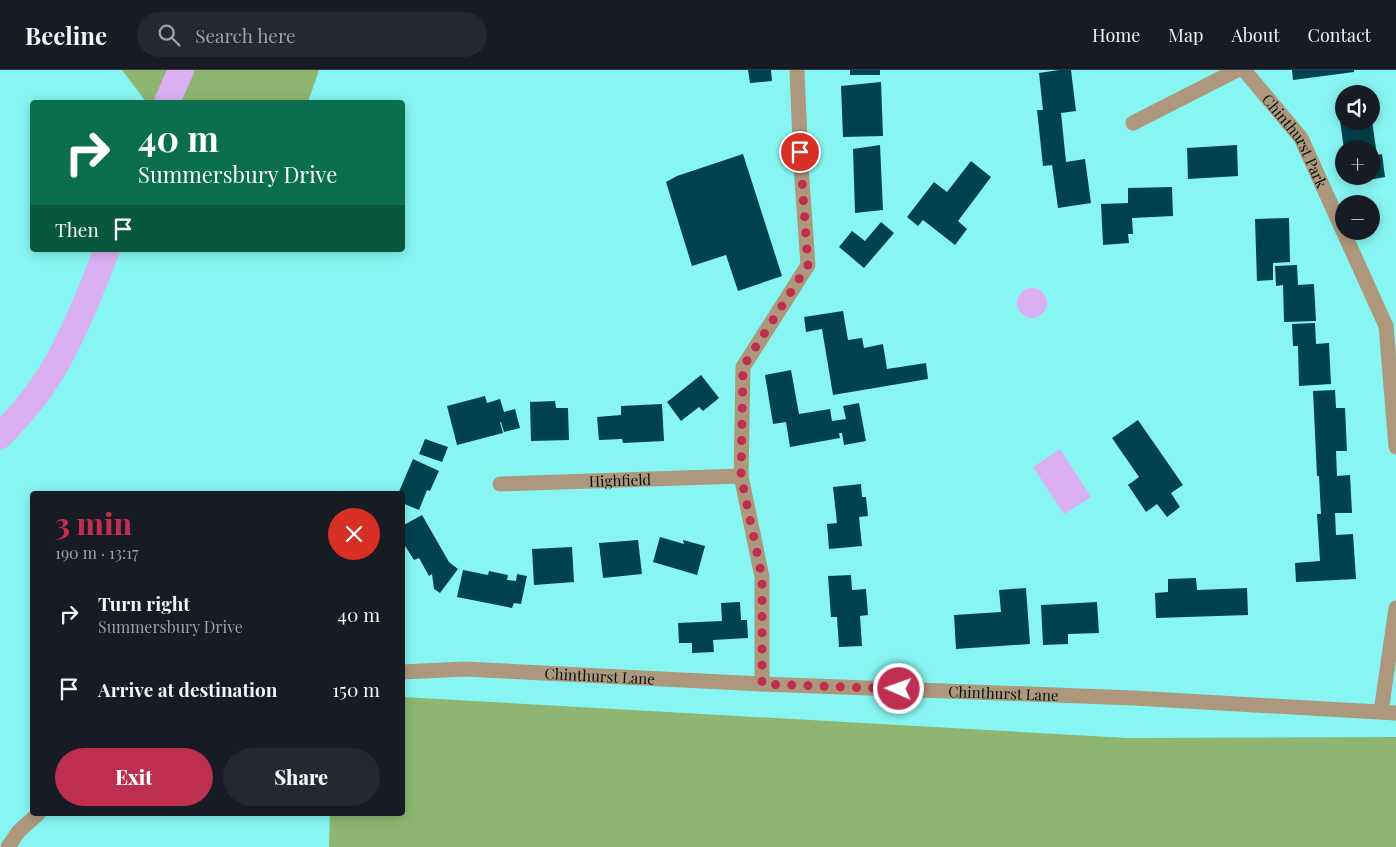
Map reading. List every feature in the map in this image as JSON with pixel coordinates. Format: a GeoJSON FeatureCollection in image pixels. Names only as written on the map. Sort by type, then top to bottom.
{"type":"FeatureCollection","features":[{"type":"Feature","properties":{"kind":"street"},"geometry":{"type":"LineString","coordinates":[[762,684],[762,577],[741,476],[743,367],[808,265],[797,70]]}},
{"type":"Feature","properties":{"kind":"street"},"geometry":{"type":"LineString","coordinates":[[1133,123],[1237,70]]}},
{"type":"Feature","properties":{"kind":"street","name":"Chinthurst Park"},"geometry":{"type":"LineString","coordinates":[[1244,70],[1301,138],[1391,324],[1396,446]]}},
{"type":"Feature","properties":{"kind":"street","name":"Highfield"},"geometry":{"type":"LineString","coordinates":[[500,484],[741,476]]}},
{"type":"Feature","properties":{"kind":"street"},"geometry":{"type":"LineString","coordinates":[[1389,713],[1396,608]]}},
{"type":"Feature","properties":{"kind":"street","name":"Chinthurst Lane"},"geometry":{"type":"LineString","coordinates":[[405,672],[465,669],[762,684],[1134,698],[1389,713]]}},
{"type":"Feature","properties":{"kind":"street"},"geometry":{"type":"LineString","coordinates":[[8,847],[19,831],[36,816]]}},
{"type":"Feature","properties":{"kind":"green space"},"geometry":{"type":"Polygon","coordinates":[[[122,70],[319,70],[309,100],[144,100],[122,70]]]}},
{"type":"Feature","properties":{"kind":"green space"},"geometry":{"type":"Polygon","coordinates":[[[405,697],[1127,738],[1396,737],[1396,847],[329,847],[330,816],[405,816],[405,697]]]}},
{"type":"Feature","properties":{"kind":"shaded area"},"geometry":{"type":"Polygon","coordinates":[[[1032,288],[1043,292],[1047,303],[1043,314],[1032,318],[1021,314],[1017,303],[1021,292],[1032,288]]]}},
{"type":"Feature","properties":{"kind":"shaded area"},"geometry":{"type":"Polygon","coordinates":[[[1060,449],[1091,497],[1064,514],[1033,467],[1060,449]]]}},
{"type":"Feature","properties":{"kind":"building"},"geometry":{"type":"Polygon","coordinates":[[[748,70],[771,70],[772,81],[750,83],[748,70]]]}},
{"type":"Feature","properties":{"kind":"building"},"geometry":{"type":"Polygon","coordinates":[[[850,70],[880,70],[880,75],[850,75],[850,70]]]}},
{"type":"Feature","properties":{"kind":"building"},"geometry":{"type":"Polygon","coordinates":[[[1071,70],[1076,111],[1061,113],[1066,162],[1085,159],[1091,203],[1058,208],[1052,165],[1043,166],[1037,110],[1043,110],[1039,73],[1071,70]]]}},
{"type":"Feature","properties":{"kind":"building"},"geometry":{"type":"Polygon","coordinates":[[[1292,70],[1354,70],[1354,72],[1293,80],[1292,70]]]}},
{"type":"Feature","properties":{"kind":"building"},"geometry":{"type":"Polygon","coordinates":[[[881,82],[883,136],[843,137],[841,86],[881,82]]]}},
{"type":"Feature","properties":{"kind":"building"},"geometry":{"type":"Polygon","coordinates":[[[1341,130],[1373,130],[1375,140],[1343,140],[1341,130]]]}},
{"type":"Feature","properties":{"kind":"building"},"geometry":{"type":"Polygon","coordinates":[[[880,145],[883,210],[855,213],[853,149],[880,145]]]}},
{"type":"Feature","properties":{"kind":"building"},"geometry":{"type":"Polygon","coordinates":[[[1237,145],[1238,176],[1188,179],[1187,148],[1237,145]]]}},
{"type":"Feature","properties":{"kind":"building"},"geometry":{"type":"Polygon","coordinates":[[[743,154],[782,276],[738,291],[726,255],[692,266],[666,182],[677,176],[743,154]]]}},
{"type":"Feature","properties":{"kind":"building"},"geometry":{"type":"Polygon","coordinates":[[[1380,154],[1382,154],[1385,177],[1380,178],[1380,154]]]}},
{"type":"Feature","properties":{"kind":"building"},"geometry":{"type":"Polygon","coordinates":[[[971,161],[991,177],[958,221],[967,229],[955,245],[923,220],[918,226],[907,217],[934,182],[947,192],[971,161]]]}},
{"type":"Feature","properties":{"kind":"building"},"geometry":{"type":"Polygon","coordinates":[[[1172,187],[1173,216],[1132,218],[1133,234],[1128,234],[1129,243],[1103,245],[1101,204],[1128,203],[1128,188],[1172,187]]]}},
{"type":"Feature","properties":{"kind":"building"},"geometry":{"type":"Polygon","coordinates":[[[1289,218],[1290,262],[1273,263],[1273,280],[1257,281],[1255,219],[1289,218]]]}},
{"type":"Feature","properties":{"kind":"building"},"geometry":{"type":"Polygon","coordinates":[[[881,222],[894,233],[864,268],[839,247],[852,231],[865,241],[881,222]]]}},
{"type":"Feature","properties":{"kind":"building"},"geometry":{"type":"Polygon","coordinates":[[[1297,265],[1298,285],[1314,284],[1316,321],[1284,322],[1283,285],[1276,286],[1275,266],[1297,265]]]}},
{"type":"Feature","properties":{"kind":"building"},"geometry":{"type":"Polygon","coordinates":[[[843,311],[848,340],[862,338],[864,348],[883,344],[887,369],[926,363],[928,379],[833,395],[822,329],[806,332],[804,317],[843,311]]]}},
{"type":"Feature","properties":{"kind":"building"},"geometry":{"type":"Polygon","coordinates":[[[1315,323],[1316,344],[1329,343],[1331,384],[1299,386],[1298,346],[1293,346],[1292,324],[1315,323]]]}},
{"type":"Feature","properties":{"kind":"building"},"geometry":{"type":"Polygon","coordinates":[[[791,370],[799,414],[830,409],[832,421],[846,419],[843,406],[859,403],[866,441],[844,445],[842,433],[839,433],[840,438],[790,447],[786,422],[773,424],[765,375],[791,370]]]}},
{"type":"Feature","properties":{"kind":"building"},"geometry":{"type":"Polygon","coordinates":[[[701,375],[719,398],[703,411],[699,407],[681,421],[667,402],[701,375]]]}},
{"type":"Feature","properties":{"kind":"building"},"geometry":{"type":"Polygon","coordinates":[[[1335,390],[1336,408],[1345,408],[1347,451],[1336,451],[1337,476],[1350,475],[1352,513],[1335,513],[1336,535],[1353,534],[1356,579],[1296,582],[1295,563],[1320,561],[1317,514],[1321,514],[1319,476],[1317,476],[1313,391],[1335,390]]]}},
{"type":"Feature","properties":{"kind":"building"},"geometry":{"type":"Polygon","coordinates":[[[485,396],[487,403],[500,399],[504,412],[515,409],[520,428],[504,432],[500,422],[503,433],[457,445],[447,406],[485,396]]]}},
{"type":"Feature","properties":{"kind":"building"},"geometry":{"type":"Polygon","coordinates":[[[555,401],[556,408],[568,408],[569,440],[531,441],[530,402],[555,401]]]}},
{"type":"Feature","properties":{"kind":"building"},"geometry":{"type":"Polygon","coordinates":[[[662,404],[664,441],[623,443],[622,439],[599,440],[597,417],[621,415],[621,406],[662,404]]]}},
{"type":"Feature","properties":{"kind":"building"},"geometry":{"type":"Polygon","coordinates":[[[1138,420],[1183,485],[1171,493],[1180,507],[1167,517],[1157,504],[1146,512],[1128,485],[1139,477],[1112,438],[1138,420]]]}},
{"type":"Feature","properties":{"kind":"building"},"geometry":{"type":"Polygon","coordinates":[[[425,439],[448,447],[442,462],[419,454],[425,439]]]}},
{"type":"Feature","properties":{"kind":"building"},"geometry":{"type":"Polygon","coordinates":[[[413,459],[439,471],[430,491],[427,490],[419,510],[405,504],[405,491],[399,491],[413,459]]]}},
{"type":"Feature","properties":{"kind":"building"},"geometry":{"type":"Polygon","coordinates":[[[861,484],[862,497],[866,497],[868,516],[859,517],[862,546],[829,549],[827,524],[837,523],[833,487],[861,484]]]}},
{"type":"Feature","properties":{"kind":"building"},"geometry":{"type":"Polygon","coordinates":[[[422,515],[449,562],[458,569],[440,593],[434,589],[432,574],[429,576],[419,558],[414,560],[405,546],[405,524],[422,515]]]}},
{"type":"Feature","properties":{"kind":"building"},"geometry":{"type":"Polygon","coordinates":[[[660,537],[684,544],[683,540],[705,546],[697,575],[653,562],[660,537]]]}},
{"type":"Feature","properties":{"kind":"building"},"geometry":{"type":"Polygon","coordinates":[[[638,540],[642,574],[603,578],[599,543],[638,540]]]}},
{"type":"Feature","properties":{"kind":"building"},"geometry":{"type":"Polygon","coordinates":[[[572,547],[574,582],[534,585],[532,549],[572,547]]]}},
{"type":"Feature","properties":{"kind":"building"},"geometry":{"type":"Polygon","coordinates":[[[463,570],[488,575],[489,571],[508,575],[507,580],[516,581],[517,574],[527,576],[521,604],[514,603],[512,608],[457,597],[463,570]]]}},
{"type":"Feature","properties":{"kind":"building"},"geometry":{"type":"Polygon","coordinates":[[[851,575],[852,590],[866,589],[868,615],[860,616],[862,646],[839,647],[837,617],[831,617],[828,576],[851,575]]]}},
{"type":"Feature","properties":{"kind":"building"},"geometry":{"type":"Polygon","coordinates":[[[1196,578],[1197,590],[1247,588],[1248,615],[1156,618],[1155,593],[1168,592],[1168,579],[1196,578]]]}},
{"type":"Feature","properties":{"kind":"building"},"geometry":{"type":"Polygon","coordinates":[[[1026,588],[1030,644],[956,649],[954,615],[1001,612],[999,590],[1026,588]]]}},
{"type":"Feature","properties":{"kind":"building"},"geometry":{"type":"Polygon","coordinates":[[[740,602],[741,620],[747,620],[748,638],[713,640],[714,652],[692,653],[692,643],[679,643],[678,623],[722,621],[721,603],[740,602]]]}},
{"type":"Feature","properties":{"kind":"building"},"geometry":{"type":"Polygon","coordinates":[[[1097,602],[1099,633],[1068,634],[1068,644],[1043,645],[1041,605],[1097,602]]]}},
{"type":"Feature","properties":{"kind":"waterway"},"geometry":{"type":"LineString","coordinates":[[168,100],[181,70]]}},
{"type":"Feature","properties":{"kind":"waterway"},"geometry":{"type":"LineString","coordinates":[[0,436],[31,402],[57,363],[78,321],[106,252]]}},
{"type":"Feature","properties":{"kind":"route"},"geometry":{"type":"LineString","coordinates":[[800,152],[808,265],[743,367],[741,476],[762,577],[762,684],[899,689]]}}]}
